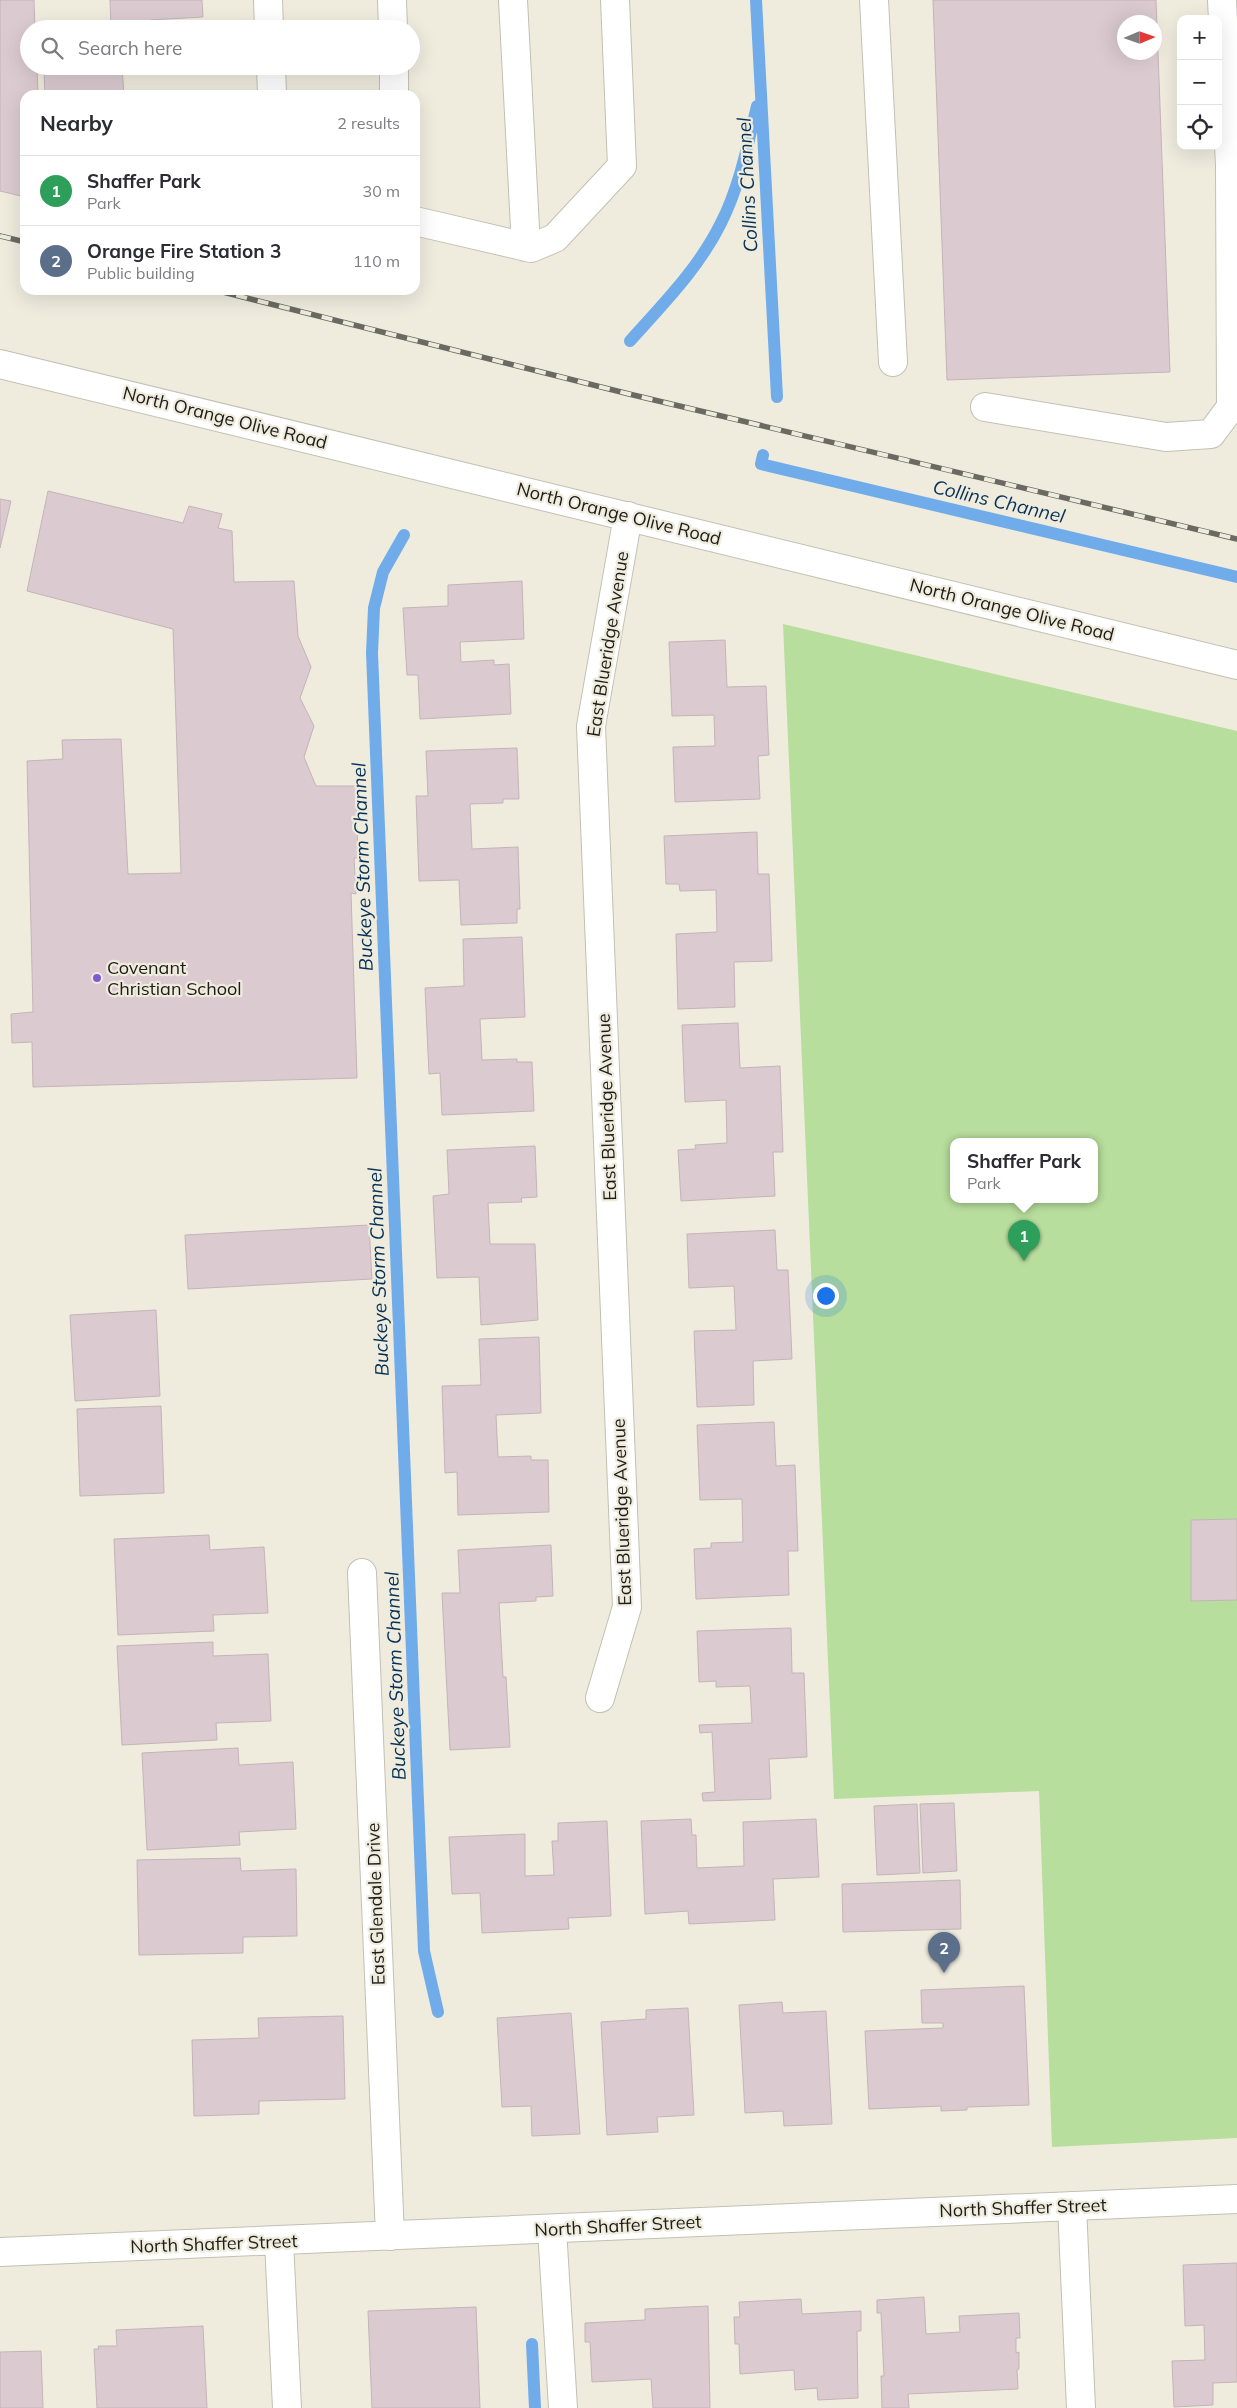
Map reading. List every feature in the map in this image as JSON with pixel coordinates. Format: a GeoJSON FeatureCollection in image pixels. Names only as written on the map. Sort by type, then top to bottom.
{"type":"FeatureCollection","features":[{"type":"Feature","properties":{"kind":"street"},"geometry":{"type":"LineString","coordinates":[[268,0],[269,20]]}},
{"type":"Feature","properties":{"kind":"street"},"geometry":{"type":"LineString","coordinates":[[392,0],[393,20]]}},
{"type":"Feature","properties":{"kind":"street"},"geometry":{"type":"LineString","coordinates":[[513,0],[526,247]]}},
{"type":"Feature","properties":{"kind":"street"},"geometry":{"type":"LineString","coordinates":[[420,222],[530,248],[555,238],[622,166],[614,0]]}},
{"type":"Feature","properties":{"kind":"street"},"geometry":{"type":"LineString","coordinates":[[874,0],[893,362]]}},
{"type":"Feature","properties":{"kind":"street"},"geometry":{"type":"LineString","coordinates":[[985,407],[1166,437],[1211,434],[1231,407],[1230,166],[1222,0]]}},
{"type":"Feature","properties":{"kind":"street"},"geometry":{"type":"LineString","coordinates":[[271,75],[272,90]]}},
{"type":"Feature","properties":{"kind":"street"},"geometry":{"type":"LineString","coordinates":[[394,75],[394,90]]}},
{"type":"Feature","properties":{"kind":"street","name":"North Orange Olive Road"},"geometry":{"type":"LineString","coordinates":[[0,364],[1237,665]]}},
{"type":"Feature","properties":{"kind":"street","name":"East Blueridge Avenue"},"geometry":{"type":"LineString","coordinates":[[600,1698],[627,1607],[592,726],[628,516]]}},
{"type":"Feature","properties":{"kind":"street","name":"East Glendale Drive"},"geometry":{"type":"LineString","coordinates":[[362,1573],[390,2236]]}},
{"type":"Feature","properties":{"kind":"street","name":"North Shaffer Street"},"geometry":{"type":"LineString","coordinates":[[0,2252],[1237,2200]]}},
{"type":"Feature","properties":{"kind":"street"},"geometry":{"type":"LineString","coordinates":[[1072,2206],[1081,2408]]}},
{"type":"Feature","properties":{"kind":"street"},"geometry":{"type":"LineString","coordinates":[[552,2229],[561,2338],[563,2408]]}},
{"type":"Feature","properties":{"kind":"street"},"geometry":{"type":"LineString","coordinates":[[279,2241],[287,2408]]}},
{"type":"Feature","properties":{"kind":"green space"},"geometry":{"type":"Polygon","coordinates":[[[783,624],[1237,731],[1237,2138],[1052,2147],[1039,1791],[834,1799],[783,624]]]}},
{"type":"Feature","properties":{"kind":"building"},"geometry":{"type":"Polygon","coordinates":[[[0,0],[34,0],[35,20],[20,20],[20,75],[37,75],[38,90],[20,90],[20,196],[0,191],[0,0]]]}},
{"type":"Feature","properties":{"kind":"building"},"geometry":{"type":"Polygon","coordinates":[[[110,0],[202,0],[203,17],[111,20],[110,0]]]}},
{"type":"Feature","properties":{"kind":"building"},"geometry":{"type":"Polygon","coordinates":[[[933,0],[1156,0],[1157,15],[1117,15],[1117,60],[1158,60],[1170,372],[947,380],[933,0]]]}},
{"type":"Feature","properties":{"kind":"building"},"geometry":{"type":"Polygon","coordinates":[[[44,75],[123,75],[124,90],[45,90],[44,75]]]}},
{"type":"Feature","properties":{"kind":"building"},"geometry":{"type":"Polygon","coordinates":[[[48,491],[183,523],[189,506],[222,514],[218,528],[232,531],[234,582],[294,581],[298,636],[311,667],[300,698],[314,726],[304,757],[316,786],[356,786],[358,858],[354,858],[356,894],[351,893],[357,1078],[33,1087],[32,1042],[12,1043],[11,1014],[33,1012],[27,761],[63,759],[62,740],[121,739],[128,874],[181,873],[173,629],[27,591],[48,491]]]}},
{"type":"Feature","properties":{"kind":"building"},"geometry":{"type":"Polygon","coordinates":[[[0,499],[11,501],[0,548],[0,499]]]}},
{"type":"Feature","properties":{"kind":"building"},"geometry":{"type":"Polygon","coordinates":[[[522,581],[524,639],[460,642],[461,662],[494,660],[494,665],[509,664],[511,714],[420,719],[418,675],[407,675],[403,608],[448,606],[448,585],[522,581]]]}},
{"type":"Feature","properties":{"kind":"building"},"geometry":{"type":"Polygon","coordinates":[[[725,640],[727,687],[766,686],[769,755],[758,756],[760,799],[675,802],[673,747],[715,746],[714,715],[672,716],[669,642],[725,640]]]}},
{"type":"Feature","properties":{"kind":"building"},"geometry":{"type":"Polygon","coordinates":[[[517,748],[519,799],[503,799],[503,803],[470,804],[472,849],[518,847],[520,909],[517,909],[517,923],[461,925],[459,880],[419,881],[416,796],[428,796],[426,751],[517,748]]]}},
{"type":"Feature","properties":{"kind":"building"},"geometry":{"type":"Polygon","coordinates":[[[757,832],[758,874],[769,874],[772,961],[734,962],[735,1007],[678,1009],[676,934],[717,932],[716,890],[680,891],[679,884],[666,884],[664,836],[757,832]]]}},
{"type":"Feature","properties":{"kind":"building"},"geometry":{"type":"Polygon","coordinates":[[[522,937],[525,1017],[480,1019],[482,1060],[517,1059],[517,1062],[532,1062],[534,1111],[442,1115],[440,1073],[429,1074],[425,988],[464,986],[463,939],[522,937]]]}},
{"type":"Feature","properties":{"kind":"building"},"geometry":{"type":"Polygon","coordinates":[[[738,1023],[740,1068],[780,1066],[783,1152],[773,1152],[775,1196],[681,1201],[678,1150],[696,1149],[695,1145],[727,1143],[726,1100],[685,1102],[682,1025],[738,1023]]]}},
{"type":"Feature","properties":{"kind":"building"},"geometry":{"type":"Polygon","coordinates":[[[535,1146],[537,1197],[521,1198],[522,1202],[488,1203],[490,1244],[535,1244],[538,1320],[481,1325],[479,1277],[437,1278],[433,1196],[449,1194],[447,1150],[535,1146]]]}},
{"type":"Feature","properties":{"kind":"building"},"geometry":{"type":"Polygon","coordinates":[[[369,1225],[372,1279],[188,1289],[185,1235],[369,1225]]]}},
{"type":"Feature","properties":{"kind":"building"},"geometry":{"type":"Polygon","coordinates":[[[775,1230],[777,1270],[788,1270],[792,1359],[753,1361],[754,1405],[697,1407],[694,1331],[736,1330],[734,1286],[689,1288],[687,1234],[775,1230]]]}},
{"type":"Feature","properties":{"kind":"building"},"geometry":{"type":"Polygon","coordinates":[[[156,1310],[160,1396],[75,1401],[70,1315],[156,1310]]]}},
{"type":"Feature","properties":{"kind":"building"},"geometry":{"type":"Polygon","coordinates":[[[539,1337],[541,1413],[496,1415],[498,1457],[531,1456],[531,1460],[548,1460],[549,1512],[458,1515],[457,1472],[445,1473],[442,1386],[481,1385],[479,1339],[539,1337]]]}},
{"type":"Feature","properties":{"kind":"building"},"geometry":{"type":"Polygon","coordinates":[[[161,1406],[164,1493],[80,1496],[77,1409],[161,1406]]]}},
{"type":"Feature","properties":{"kind":"building"},"geometry":{"type":"Polygon","coordinates":[[[774,1422],[776,1466],[795,1465],[798,1551],[788,1551],[789,1595],[696,1599],[694,1549],[711,1548],[711,1543],[743,1542],[742,1499],[700,1500],[697,1425],[774,1422]]]}},
{"type":"Feature","properties":{"kind":"building"},"geometry":{"type":"Polygon","coordinates":[[[1237,1519],[1237,1600],[1191,1601],[1191,1520],[1237,1519]]]}},
{"type":"Feature","properties":{"kind":"building"},"geometry":{"type":"Polygon","coordinates":[[[209,1535],[210,1550],[264,1547],[268,1613],[213,1615],[214,1631],[118,1635],[114,1539],[209,1535]]]}},
{"type":"Feature","properties":{"kind":"building"},"geometry":{"type":"Polygon","coordinates":[[[551,1545],[553,1596],[536,1597],[536,1601],[499,1603],[503,1677],[506,1677],[510,1747],[450,1750],[442,1593],[460,1593],[458,1550],[551,1545]]]}},
{"type":"Feature","properties":{"kind":"building"},"geometry":{"type":"Polygon","coordinates":[[[791,1628],[792,1673],[804,1673],[807,1757],[769,1759],[771,1799],[703,1801],[702,1793],[715,1792],[712,1732],[700,1733],[699,1725],[752,1723],[750,1686],[716,1687],[716,1681],[699,1682],[697,1631],[791,1628]]]}},
{"type":"Feature","properties":{"kind":"building"},"geometry":{"type":"Polygon","coordinates":[[[213,1642],[213,1656],[268,1654],[271,1721],[216,1723],[217,1740],[122,1745],[117,1646],[213,1642]]]}},
{"type":"Feature","properties":{"kind":"building"},"geometry":{"type":"Polygon","coordinates":[[[238,1748],[239,1765],[293,1762],[296,1829],[239,1832],[240,1845],[147,1850],[142,1753],[238,1748]]]}},
{"type":"Feature","properties":{"kind":"building"},"geometry":{"type":"Polygon","coordinates":[[[954,1803],[957,1871],[923,1873],[920,1804],[954,1803]]]}},
{"type":"Feature","properties":{"kind":"building"},"geometry":{"type":"Polygon","coordinates":[[[917,1804],[920,1873],[877,1875],[874,1806],[917,1804]]]}},
{"type":"Feature","properties":{"kind":"building"},"geometry":{"type":"Polygon","coordinates":[[[691,1819],[692,1835],[696,1835],[697,1868],[744,1866],[743,1822],[816,1819],[819,1877],[773,1879],[775,1920],[689,1924],[688,1911],[645,1914],[641,1821],[691,1819]]]}},
{"type":"Feature","properties":{"kind":"building"},"geometry":{"type":"Polygon","coordinates":[[[607,1821],[611,1916],[568,1918],[569,1929],[482,1933],[480,1893],[452,1894],[449,1837],[525,1834],[525,1876],[554,1875],[552,1841],[558,1841],[558,1823],[607,1821]]]}},
{"type":"Feature","properties":{"kind":"building"},"geometry":{"type":"Polygon","coordinates":[[[240,1858],[241,1871],[296,1869],[297,1936],[243,1937],[243,1953],[139,1955],[137,1860],[240,1858]]]}},
{"type":"Feature","properties":{"kind":"building"},"geometry":{"type":"Polygon","coordinates":[[[960,1880],[961,1929],[843,1932],[842,1884],[960,1880]]]}},
{"type":"Feature","properties":{"kind":"building"},"geometry":{"type":"Polygon","coordinates":[[[1024,1986],[1029,2105],[967,2107],[967,2110],[941,2111],[941,2106],[869,2109],[865,2031],[943,2028],[943,2023],[922,2023],[921,1990],[1024,1986]]]}},
{"type":"Feature","properties":{"kind":"building"},"geometry":{"type":"Polygon","coordinates":[[[782,2002],[783,2013],[826,2011],[832,2124],[784,2126],[783,2111],[745,2113],[739,2005],[782,2002]]]}},
{"type":"Feature","properties":{"kind":"building"},"geometry":{"type":"Polygon","coordinates":[[[688,2008],[694,2115],[657,2117],[658,2132],[607,2135],[601,2022],[646,2019],[646,2010],[688,2008]]]}},
{"type":"Feature","properties":{"kind":"building"},"geometry":{"type":"Polygon","coordinates":[[[571,2013],[580,2134],[532,2136],[531,2106],[502,2107],[497,2018],[571,2013]]]}},
{"type":"Feature","properties":{"kind":"building"},"geometry":{"type":"Polygon","coordinates":[[[343,2016],[345,2099],[259,2101],[259,2114],[194,2116],[192,2040],[259,2038],[258,2018],[343,2016]]]}},
{"type":"Feature","properties":{"kind":"building"},"geometry":{"type":"Polygon","coordinates":[[[1237,2263],[1237,2382],[1213,2383],[1213,2405],[1174,2407],[1172,2361],[1205,2360],[1204,2325],[1185,2326],[1183,2265],[1237,2263]]]}},
{"type":"Feature","properties":{"kind":"building"},"geometry":{"type":"Polygon","coordinates":[[[924,2297],[926,2334],[960,2332],[959,2316],[1019,2313],[1020,2338],[1016,2338],[1016,2353],[1019,2352],[1019,2369],[1017,2370],[1018,2389],[908,2394],[909,2408],[882,2408],[881,2376],[884,2376],[881,2313],[877,2313],[877,2300],[924,2297]]]}},
{"type":"Feature","properties":{"kind":"building"},"geometry":{"type":"Polygon","coordinates":[[[801,2299],[802,2314],[861,2311],[861,2331],[857,2331],[858,2398],[818,2400],[817,2388],[795,2390],[794,2370],[740,2374],[739,2344],[735,2344],[734,2317],[740,2317],[739,2302],[801,2299]]]}},
{"type":"Feature","properties":{"kind":"building"},"geometry":{"type":"Polygon","coordinates":[[[708,2306],[710,2408],[653,2408],[651,2379],[592,2382],[590,2342],[585,2342],[585,2323],[645,2320],[645,2309],[708,2306]]]}},
{"type":"Feature","properties":{"kind":"building"},"geometry":{"type":"Polygon","coordinates":[[[476,2307],[480,2408],[372,2408],[368,2311],[476,2307]]]}},
{"type":"Feature","properties":{"kind":"building"},"geometry":{"type":"Polygon","coordinates":[[[203,2326],[207,2408],[97,2408],[94,2349],[99,2349],[98,2346],[117,2346],[116,2330],[203,2326]]]}},
{"type":"Feature","properties":{"kind":"building"},"geometry":{"type":"Polygon","coordinates":[[[41,2351],[43,2408],[0,2408],[0,2352],[41,2351]]]}},
{"type":"Feature","properties":{"kind":"waterway","name":"Collins Channel"},"geometry":{"type":"LineString","coordinates":[[756,0],[777,397]]}},
{"type":"Feature","properties":{"kind":"waterway","name":"Buckeye Storm Channel"},"geometry":{"type":"LineString","coordinates":[[630,341],[680,285],[702,255],[721,223],[738,181],[757,106]]}},
{"type":"Feature","properties":{"kind":"waterway","name":"Collins Channel"},"geometry":{"type":"LineString","coordinates":[[763,455],[761,464],[1237,577]]}},
{"type":"Feature","properties":{"kind":"waterway","name":"Buckeye Storm Channel"},"geometry":{"type":"LineString","coordinates":[[404,535],[383,572],[374,608],[372,653],[424,1951],[438,2012]]}},
{"type":"Feature","properties":{"kind":"waterway","name":"Buckeye Storm Channel"},"geometry":{"type":"LineString","coordinates":[[532,2344],[535,2408]]}},
{"type":"Feature","properties":{"kind":"railway"},"geometry":{"type":"LineString","coordinates":[[0,236],[20,241]]}},
{"type":"Feature","properties":{"kind":"railway"},"geometry":{"type":"LineString","coordinates":[[235,295],[629,394],[1237,539]]}},
{"type":"Feature","properties":{"kind":"place","name":"Covenant Christian School"},"geometry":{"type":"Point","coordinates":[97,978]}},
{"type":"Feature","properties":{"kind":"place","name":"Shaffer Park"},"geometry":{"type":"Point","coordinates":[1024,1261]}},
{"type":"Feature","properties":{"kind":"place","name":"Orange Fire Station 3"},"geometry":{"type":"Point","coordinates":[944,1973]}}]}
